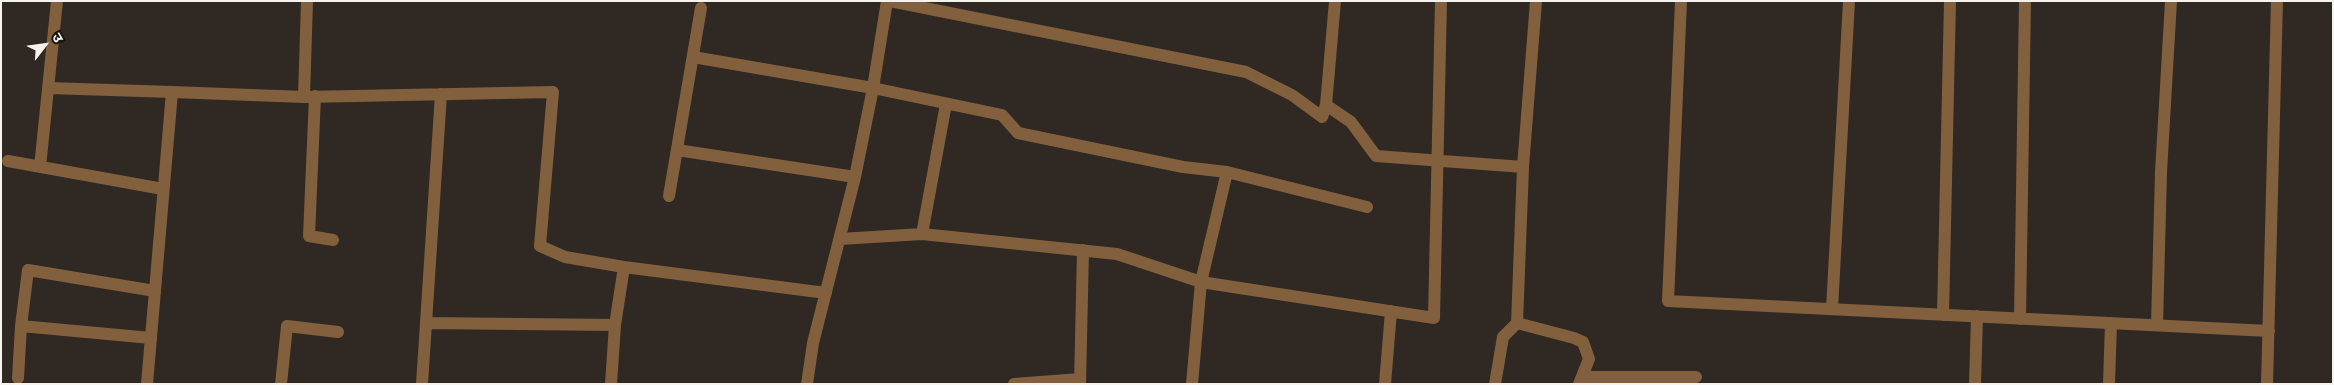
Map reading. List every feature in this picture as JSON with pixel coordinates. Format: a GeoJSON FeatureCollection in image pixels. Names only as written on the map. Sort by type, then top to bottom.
{"type":"FeatureCollection","features":[{"type":"Feature","properties":{"kind":"street"},"geometry":{"type":"LineString","coordinates":[[40,167],[57,1]]}},
{"type":"Feature","properties":{"kind":"street"},"geometry":{"type":"LineString","coordinates":[[307,1],[310,96],[309,236],[333,240]]}},
{"type":"Feature","properties":{"kind":"street"},"geometry":{"type":"LineString","coordinates":[[807,384],[812,343],[855,177],[888,1],[1246,72],[1292,95],[1322,118],[1326,105],[1335,1]]}},
{"type":"Feature","properties":{"kind":"street"},"geometry":{"type":"LineString","coordinates":[[840,239],[922,234],[1117,254],[1201,282],[1434,318],[1441,1]]}},
{"type":"Feature","properties":{"kind":"street"},"geometry":{"type":"LineString","coordinates":[[1495,384],[1503,337],[1517,323],[1523,167],[1536,1]]}},
{"type":"Feature","properties":{"kind":"street"},"geometry":{"type":"LineString","coordinates":[[1681,1],[1668,301],[2269,331]]}},
{"type":"Feature","properties":{"kind":"street"},"geometry":{"type":"LineString","coordinates":[[1832,309],[1849,1]]}},
{"type":"Feature","properties":{"kind":"street"},"geometry":{"type":"LineString","coordinates":[[1943,314],[1950,1]]}},
{"type":"Feature","properties":{"kind":"street"},"geometry":{"type":"LineString","coordinates":[[2020,318],[2025,1]]}},
{"type":"Feature","properties":{"kind":"street"},"geometry":{"type":"LineString","coordinates":[[2157,325],[2161,172],[2172,1]]}},
{"type":"Feature","properties":{"kind":"street"},"geometry":{"type":"LineString","coordinates":[[2267,384],[2277,1]]}},
{"type":"Feature","properties":{"kind":"street"},"geometry":{"type":"LineString","coordinates":[[669,196],[701,8]]}},
{"type":"Feature","properties":{"kind":"street"},"geometry":{"type":"LineString","coordinates":[[693,57],[873,88],[1002,115],[1018,133],[1182,167],[1227,172],[1367,207]]}},
{"type":"Feature","properties":{"kind":"street"},"geometry":{"type":"LineString","coordinates":[[48,88],[310,96],[553,92],[540,246],[565,257],[624,267],[826,293]]}},
{"type":"Feature","properties":{"kind":"street"},"geometry":{"type":"LineString","coordinates":[[147,384],[172,92]]}},
{"type":"Feature","properties":{"kind":"street"},"geometry":{"type":"LineString","coordinates":[[422,384],[441,94]]}},
{"type":"Feature","properties":{"kind":"street"},"geometry":{"type":"LineString","coordinates":[[922,234],[946,104]]}},
{"type":"Feature","properties":{"kind":"street"},"geometry":{"type":"LineString","coordinates":[[1326,105],[1351,122],[1376,156],[1523,167]]}},
{"type":"Feature","properties":{"kind":"street"},"geometry":{"type":"LineString","coordinates":[[677,150],[855,177]]}},
{"type":"Feature","properties":{"kind":"street"},"geometry":{"type":"LineString","coordinates":[[8,161],[163,189]]}},
{"type":"Feature","properties":{"kind":"street"},"geometry":{"type":"LineString","coordinates":[[1192,384],[1201,282],[1227,172]]}},
{"type":"Feature","properties":{"kind":"street"},"geometry":{"type":"LineString","coordinates":[[1014,384],[1080,381],[1083,250]]}},
{"type":"Feature","properties":{"kind":"street"},"geometry":{"type":"LineString","coordinates":[[611,384],[615,325],[624,267]]}},
{"type":"Feature","properties":{"kind":"street"},"geometry":{"type":"LineString","coordinates":[[18,378],[21,326],[28,270],[155,291]]}},
{"type":"Feature","properties":{"kind":"street"},"geometry":{"type":"LineString","coordinates":[[1385,384],[1391,311]]}},
{"type":"Feature","properties":{"kind":"street"},"geometry":{"type":"LineString","coordinates":[[1975,384],[1977,316]]}},
{"type":"Feature","properties":{"kind":"street"},"geometry":{"type":"LineString","coordinates":[[426,323],[615,325]]}},
{"type":"Feature","properties":{"kind":"street"},"geometry":{"type":"LineString","coordinates":[[1517,323],[1583,342],[1589,359],[1581,380],[1696,377]]}},
{"type":"Feature","properties":{"kind":"street"},"geometry":{"type":"LineString","coordinates":[[2109,384],[2111,323]]}},
{"type":"Feature","properties":{"kind":"street"},"geometry":{"type":"LineString","coordinates":[[21,326],[151,338]]}},
{"type":"Feature","properties":{"kind":"street"},"geometry":{"type":"LineString","coordinates":[[281,384],[287,326],[338,332]]}}]}
